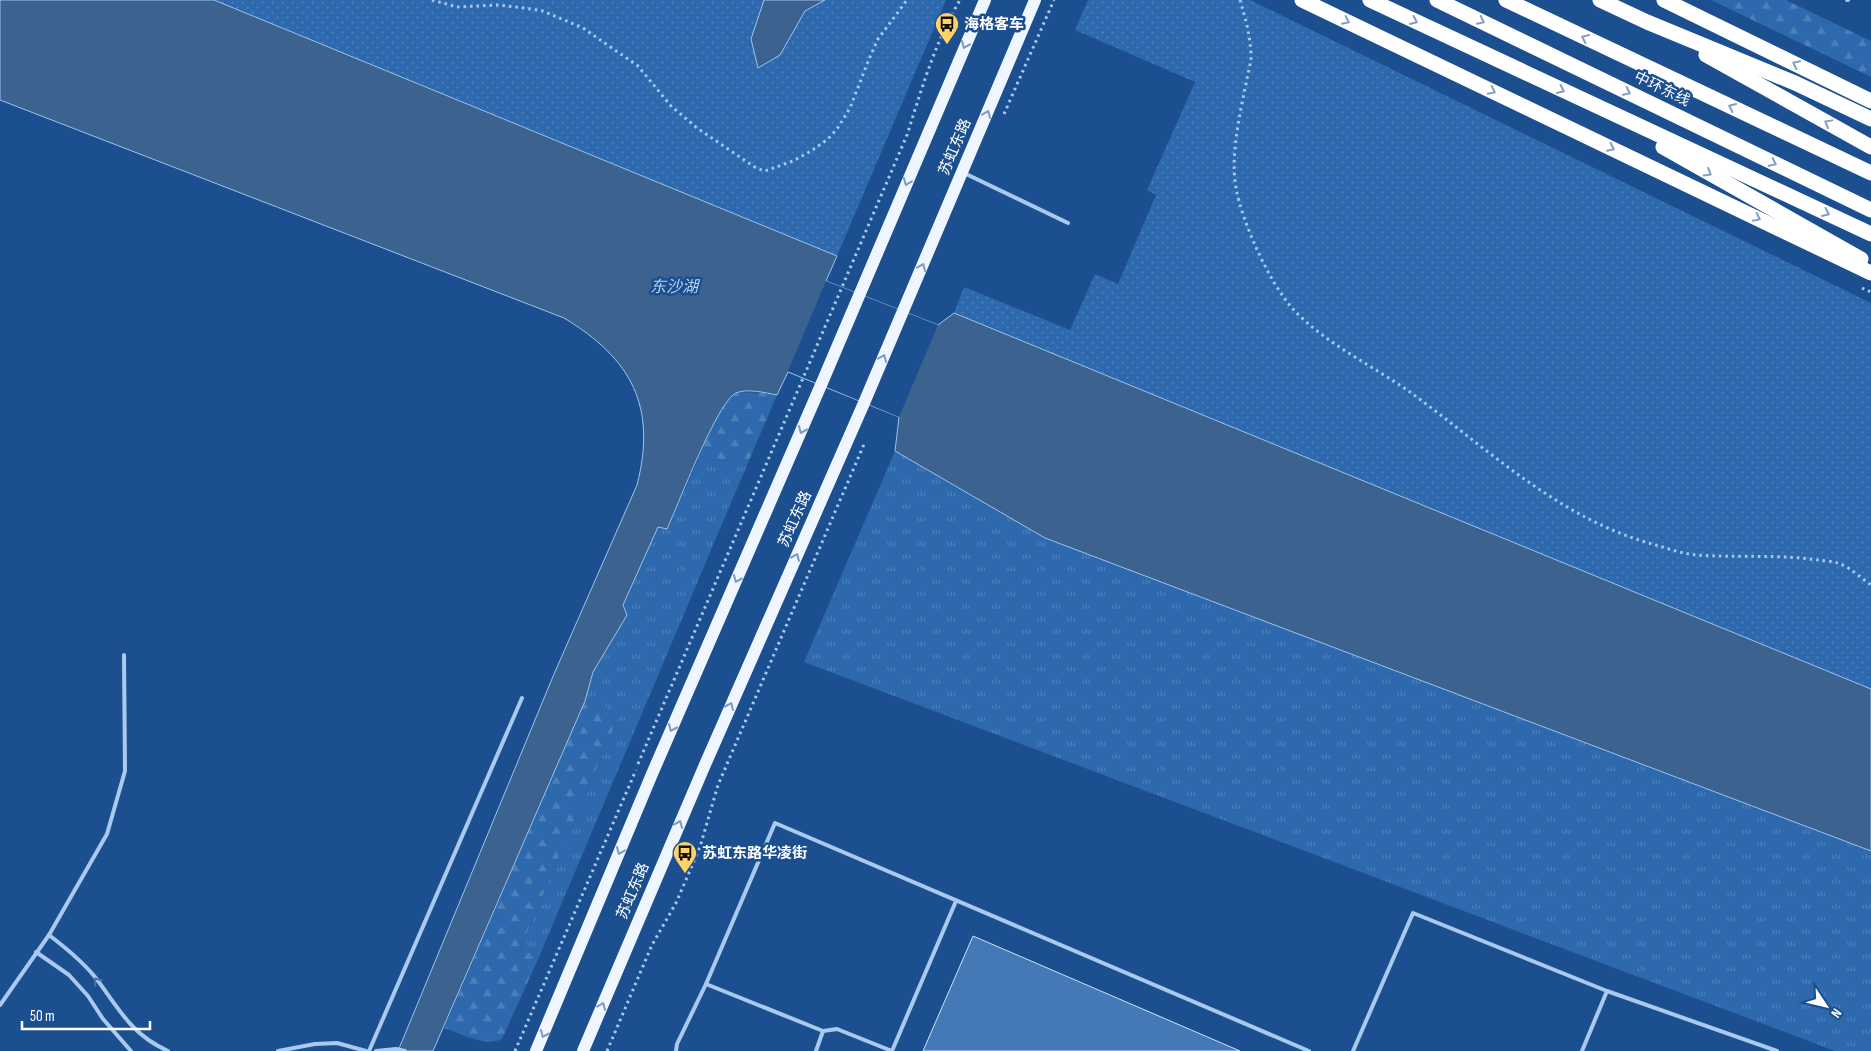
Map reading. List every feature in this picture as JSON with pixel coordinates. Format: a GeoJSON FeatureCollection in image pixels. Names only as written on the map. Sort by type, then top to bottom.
{"type":"FeatureCollection","features":[{"type":"Feature","properties":{"kind":"highway"},"geometry":{"type":"LineString","coordinates":[[1302,0],[1871,273]]}},
{"type":"Feature","properties":{"kind":"highway"},"geometry":{"type":"LineString","coordinates":[[1370,0],[1871,234]]}},
{"type":"Feature","properties":{"kind":"highway","name":"中环东线"},"geometry":{"type":"LineString","coordinates":[[1437,0],[1871,210]]}},
{"type":"Feature","properties":{"kind":"highway","name":"中环东线"},"geometry":{"type":"LineString","coordinates":[[1506,0],[1871,173]]}},
{"type":"Feature","properties":{"kind":"highway"},"geometry":{"type":"LineString","coordinates":[[1600,0],[1647,22],[1795,83],[1871,119]]}},
{"type":"Feature","properties":{"kind":"highway"},"geometry":{"type":"LineString","coordinates":[[1664,0],[1871,101]]}},
{"type":"Feature","properties":{"kind":"highway"},"geometry":{"type":"LineString","coordinates":[[1647,22],[1871,147]]}},
{"type":"Feature","properties":{"kind":"highway"},"geometry":{"type":"LineString","coordinates":[[1591,104],[1733,188],[1843,248],[1871,266]]}},
{"type":"Feature","properties":{"kind":"main road","name":"苏虹东路"},"geometry":{"type":"LineString","coordinates":[[536,1051],[656,765],[822,385],[985,0]]}},
{"type":"Feature","properties":{"kind":"main road","name":"苏虹东路"},"geometry":{"type":"LineString","coordinates":[[582,1051],[864,403],[1035,0]]}},
{"type":"Feature","properties":{"kind":"lane"},"geometry":{"type":"LineString","coordinates":[[962,172],[1068,223]]}},
{"type":"Feature","properties":{"kind":"lane"},"geometry":{"type":"LineString","coordinates":[[0,1005],[49,936],[107,834],[125,770],[124,655]]}},
{"type":"Feature","properties":{"kind":"lane"},"geometry":{"type":"LineString","coordinates":[[278,1051],[307,1045],[337,1043],[367,1051],[522,698]]}},
{"type":"Feature","properties":{"kind":"lane"},"geometry":{"type":"LineString","coordinates":[[676,1051],[677,1044],[706,984],[775,823],[1309,1051]]}},
{"type":"Feature","properties":{"kind":"lane"},"geometry":{"type":"LineString","coordinates":[[706,984],[823,1031],[837,1030],[892,1051],[956,901]]}},
{"type":"Feature","properties":{"kind":"lane"},"geometry":{"type":"LineString","coordinates":[[1352,1051],[1413,913],[1607,991],[1777,1051]]}},
{"type":"Feature","properties":{"kind":"lane"},"geometry":{"type":"LineString","coordinates":[[49,936],[77,957],[131,1025],[151,1043],[168,1051]]}},
{"type":"Feature","properties":{"kind":"lane"},"geometry":{"type":"LineString","coordinates":[[36,952],[69,975],[88,996],[113,1031],[132,1051]]}},
{"type":"Feature","properties":{"kind":"lane"},"geometry":{"type":"LineString","coordinates":[[1582,1051],[1607,991]]}},
{"type":"Feature","properties":{"kind":"lane"},"geometry":{"type":"LineString","coordinates":[[816,1051],[823,1031]]}},
{"type":"Feature","properties":{"kind":"lane"},"geometry":{"type":"LineString","coordinates":[[376,1051],[396,1049],[405,1051]]}},
{"type":"Feature","properties":{"kind":"path"},"geometry":{"type":"LineString","coordinates":[[432,0],[457,7],[498,5],[543,11],[584,28],[638,66],[671,106],[696,128],[756,168],[765,170],[793,161],[812,152],[837,129],[850,108],[878,39],[907,0]]}},
{"type":"Feature","properties":{"kind":"path"},"geometry":{"type":"LineString","coordinates":[[516,1051],[907,135],[929,65],[948,20],[960,0]]}},
{"type":"Feature","properties":{"kind":"path"},"geometry":{"type":"LineString","coordinates":[[1240,0],[1251,44],[1234,165],[1236,187],[1242,210],[1259,252],[1278,288],[1292,308],[1310,325],[1410,392],[1512,470],[1555,500],[1605,526],[1649,543],[1695,555],[1804,558],[1840,563],[1871,585]]}},
{"type":"Feature","properties":{"kind":"path"},"geometry":{"type":"LineString","coordinates":[[608,1051],[652,945],[676,903],[700,847],[718,785],[867,437]]}},
{"type":"Feature","properties":{"kind":"green space"},"geometry":{"type":"Polygon","coordinates":[[[214,0],[946,0],[837,256],[214,0]]]}},
{"type":"Feature","properties":{"kind":"green space"},"geometry":{"type":"Polygon","coordinates":[[[1088,0],[1250,0],[1871,303],[1871,689],[954,313],[964,287],[1070,330],[1095,274],[1118,284],[1156,195],[1147,190],[1195,82],[1075,30],[1088,0]]]}},
{"type":"Feature","properties":{"kind":"green space"},"geometry":{"type":"Polygon","coordinates":[[[1711,0],[1786,0],[1871,41],[1871,77],[1711,0]]]}},
{"type":"Feature","properties":{"kind":"green space"},"geometry":{"type":"Polygon","coordinates":[[[738,392],[777,395],[747,465],[699,457],[719,412],[724,404],[738,392]]]}},
{"type":"Feature","properties":{"kind":"green space"},"geometry":{"type":"Polygon","coordinates":[[[895,451],[1045,538],[1871,851],[1871,1051],[1835,1051],[804,662],[895,451]]]}},
{"type":"Feature","properties":{"kind":"green space"},"geometry":{"type":"Polygon","coordinates":[[[699,457],[747,465],[539,957],[520,949],[621,711],[585,701],[593,672],[627,615],[623,606],[658,527],[667,529],[699,457]]]}},
{"type":"Feature","properties":{"kind":"green space"},"geometry":{"type":"Polygon","coordinates":[[[585,701],[621,711],[520,949],[539,957],[502,1039],[488,1042],[480,1041],[444,1028],[585,701]]]}},
{"type":"Feature","properties":{"kind":"water","name":"东沙湖"},"geometry":{"type":"Polygon","coordinates":[[[0,0],[214,0],[837,256],[826,281],[938,325],[954,313],[1871,689],[1871,851],[1045,538],[895,451],[899,417],[788,372],[777,395],[751,391],[736,393],[728,400],[719,415],[699,455],[667,529],[658,527],[623,605],[627,615],[593,672],[585,701],[433,1051],[398,1051],[554,674],[637,485],[644,432],[641,409],[634,388],[622,368],[607,350],[564,318],[0,100],[0,0]]]}},
{"type":"Feature","properties":{"kind":"water"},"geometry":{"type":"Polygon","coordinates":[[[764,0],[825,0],[805,11],[780,55],[758,68],[751,39],[764,0]]]}},
{"type":"Feature","properties":{"kind":"pier"},"geometry":{"type":"Polygon","coordinates":[[[826,281],[938,325],[899,417],[788,371],[826,281]]]}},
{"type":"Feature","properties":{"kind":"building"},"geometry":{"type":"Polygon","coordinates":[[[973,936],[1240,1051],[923,1051],[973,936]]]}},
{"type":"Feature","properties":{"kind":"place","name":"海格客车"},"geometry":{"type":"Point","coordinates":[947,45]}},
{"type":"Feature","properties":{"kind":"place","name":"苏虹东路华凌街"},"geometry":{"type":"Point","coordinates":[685,874]}}]}
